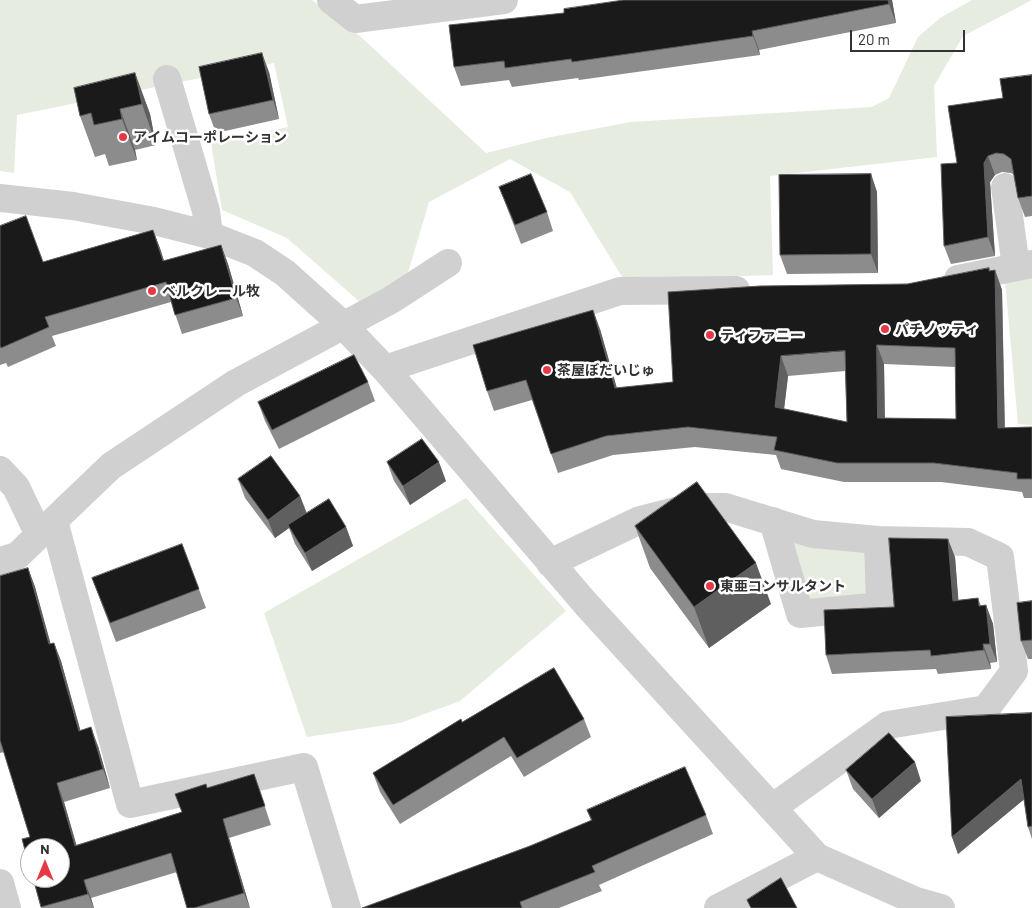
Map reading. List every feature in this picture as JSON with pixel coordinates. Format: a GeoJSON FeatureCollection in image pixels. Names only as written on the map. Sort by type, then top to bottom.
{"type":"FeatureCollection","features":[{"type":"Feature","properties":{"kind":"street"},"geometry":{"type":"LineString","coordinates":[[331,0],[355,19],[504,0]]}},
{"type":"Feature","properties":{"kind":"street"},"geometry":{"type":"LineString","coordinates":[[167,78],[206,211],[209,235]]}},
{"type":"Feature","properties":{"kind":"street"},"geometry":{"type":"LineString","coordinates":[[933,284],[1024,266],[1005,187]]}},
{"type":"Feature","properties":{"kind":"street"},"geometry":{"type":"LineString","coordinates":[[0,198],[73,206],[154,221],[209,235],[255,253],[285,273],[344,326],[385,368],[550,563],[817,857],[916,901],[941,908]]}},
{"type":"Feature","properties":{"kind":"street"},"geometry":{"type":"LineString","coordinates":[[0,561],[17,556],[110,466],[236,383],[391,300],[448,263]]}},
{"type":"Feature","properties":{"kind":"street"},"geometry":{"type":"LineString","coordinates":[[385,368],[620,291],[757,289]]}},
{"type":"Feature","properties":{"kind":"street"},"geometry":{"type":"LineString","coordinates":[[0,470],[16,487],[46,528],[130,804],[304,767],[347,908]]}},
{"type":"Feature","properties":{"kind":"street"},"geometry":{"type":"LineString","coordinates":[[550,563],[640,520],[691,507],[725,506],[813,534],[878,540],[968,542],[1000,557],[1014,671],[986,709],[888,725],[772,808]]}},
{"type":"Feature","properties":{"kind":"street"},"geometry":{"type":"LineString","coordinates":[[773,521],[800,614],[880,606],[878,540]]}},
{"type":"Feature","properties":{"kind":"street"},"geometry":{"type":"LineString","coordinates":[[718,908],[817,857]]}},
{"type":"Feature","properties":{"kind":"street"},"geometry":{"type":"LineString","coordinates":[[0,883],[7,908]]}},
{"type":"Feature","properties":{"kind":"shaded area"},"geometry":{"type":"Polygon","coordinates":[[[0,0],[312,0],[361,37],[486,153],[546,138],[631,122],[872,107],[889,98],[918,37],[940,18],[972,0],[1032,0],[963,36],[934,86],[937,157],[770,176],[773,275],[624,280],[570,192],[510,159],[429,202],[407,276],[361,303],[287,238],[222,210],[211,143],[288,127],[274,63],[17,115],[14,173],[0,171],[0,0]]]}},
{"type":"Feature","properties":{"kind":"shaded area"},"geometry":{"type":"Polygon","coordinates":[[[1032,277],[1032,425],[1018,424],[1005,281],[1032,277]]]}},
{"type":"Feature","properties":{"kind":"shaded area"},"geometry":{"type":"Polygon","coordinates":[[[466,498],[566,611],[460,701],[400,723],[307,737],[264,613],[466,498]]]}},
{"type":"Feature","properties":{"kind":"shaded area"},"geometry":{"type":"Polygon","coordinates":[[[782,538],[874,548],[876,603],[803,610],[782,538]]]}},
{"type":"Feature","properties":{"kind":"building"},"geometry":{"type":"Polygon","coordinates":[[[624,0],[888,0],[889,4],[752,31],[753,36],[572,62],[571,59],[505,68],[504,61],[454,67],[449,25],[564,13],[564,9],[624,0]]]}},
{"type":"Feature","properties":{"kind":"building"},"geometry":{"type":"Polygon","coordinates":[[[262,53],[273,100],[209,114],[199,67],[262,53]]]}},
{"type":"Feature","properties":{"kind":"building"},"geometry":{"type":"Polygon","coordinates":[[[135,73],[142,104],[120,109],[122,119],[94,125],[91,113],[80,116],[74,88],[135,73]]]}},
{"type":"Feature","properties":{"kind":"building"},"geometry":{"type":"Polygon","coordinates":[[[1032,75],[1032,196],[1018,198],[1011,159],[1004,154],[996,153],[988,156],[984,163],[988,237],[944,246],[941,164],[957,163],[948,106],[1003,98],[1000,79],[1032,75]]]}},
{"type":"Feature","properties":{"kind":"building"},"geometry":{"type":"Polygon","coordinates":[[[531,174],[547,212],[515,225],[499,187],[531,174]]]}},
{"type":"Feature","properties":{"kind":"building"},"geometry":{"type":"Polygon","coordinates":[[[871,174],[871,254],[780,255],[779,175],[871,174]]]}},
{"type":"Feature","properties":{"kind":"building"},"geometry":{"type":"Polygon","coordinates":[[[26,216],[43,262],[153,230],[163,261],[221,245],[236,298],[175,315],[166,282],[45,317],[49,327],[1,348],[0,226],[26,216]]]}},
{"type":"Feature","properties":{"kind":"building"},"geometry":{"type":"Polygon","coordinates":[[[989,268],[989,271],[995,270],[998,428],[1032,427],[1032,479],[1017,479],[1017,473],[934,463],[837,463],[774,450],[777,437],[688,427],[606,436],[551,454],[526,380],[487,391],[473,345],[593,310],[615,388],[673,382],[668,292],[760,286],[907,284],[989,268]],[[877,345],[878,418],[956,419],[955,348],[877,345]],[[845,351],[781,356],[775,407],[847,422],[845,351]]]}},
{"type":"Feature","properties":{"kind":"building"},"geometry":{"type":"Polygon","coordinates":[[[354,355],[368,382],[272,430],[258,402],[354,355]]]}},
{"type":"Feature","properties":{"kind":"building"},"geometry":{"type":"Polygon","coordinates":[[[422,439],[439,462],[403,486],[387,462],[422,439]]]}},
{"type":"Feature","properties":{"kind":"building"},"geometry":{"type":"Polygon","coordinates":[[[271,456],[300,496],[268,520],[238,479],[271,456]]]}},
{"type":"Feature","properties":{"kind":"building"},"geometry":{"type":"Polygon","coordinates":[[[697,482],[756,563],[694,607],[635,526],[697,482]]]}},
{"type":"Feature","properties":{"kind":"building"},"geometry":{"type":"Polygon","coordinates":[[[329,499],[346,527],[305,553],[288,525],[329,499]]]}},
{"type":"Feature","properties":{"kind":"building"},"geometry":{"type":"Polygon","coordinates":[[[889,538],[948,539],[953,601],[978,598],[979,606],[986,605],[990,644],[983,644],[984,650],[931,656],[930,650],[826,655],[824,610],[894,607],[889,538]]]}},
{"type":"Feature","properties":{"kind":"building"},"geometry":{"type":"Polygon","coordinates":[[[182,544],[199,589],[110,623],[92,578],[182,544]]]}},
{"type":"Feature","properties":{"kind":"building"},"geometry":{"type":"Polygon","coordinates":[[[28,568],[49,644],[54,643],[79,731],[91,727],[103,769],[57,783],[75,846],[182,812],[175,794],[206,784],[207,788],[254,774],[265,806],[223,819],[244,893],[194,908],[187,908],[171,853],[84,880],[88,894],[41,907],[36,888],[70,888],[70,838],[26,838],[30,837],[0,740],[0,576],[28,568]]]}},
{"type":"Feature","properties":{"kind":"building"},"geometry":{"type":"Polygon","coordinates":[[[1032,601],[1032,640],[1021,641],[1017,603],[1032,601]]]}},
{"type":"Feature","properties":{"kind":"building"},"geometry":{"type":"Polygon","coordinates":[[[554,668],[584,719],[517,758],[504,737],[393,805],[373,773],[461,719],[462,722],[554,668]]]}},
{"type":"Feature","properties":{"kind":"building"},"geometry":{"type":"Polygon","coordinates":[[[1032,713],[1032,826],[1028,827],[1021,779],[952,837],[946,717],[1032,713]]]}},
{"type":"Feature","properties":{"kind":"building"},"geometry":{"type":"Polygon","coordinates":[[[889,733],[915,762],[872,799],[846,770],[889,733]]]}},
{"type":"Feature","properties":{"kind":"building"},"geometry":{"type":"Polygon","coordinates":[[[685,767],[706,815],[592,866],[595,872],[520,902],[522,908],[362,908],[530,846],[592,820],[587,810],[685,767]]]}},
{"type":"Feature","properties":{"kind":"building"},"geometry":{"type":"Polygon","coordinates":[[[781,878],[797,908],[751,908],[747,900],[781,878]]]}},
{"type":"Feature","properties":{"kind":"place","name":"アイムコーポレーション"},"geometry":{"type":"Point","coordinates":[123,137]}},
{"type":"Feature","properties":{"kind":"place","name":"ベルクレール牧"},"geometry":{"type":"Point","coordinates":[152,291]}},
{"type":"Feature","properties":{"kind":"place","name":"パチノッティ"},"geometry":{"type":"Point","coordinates":[885,329]}},
{"type":"Feature","properties":{"kind":"place","name":"ティファニー"},"geometry":{"type":"Point","coordinates":[710,335]}},
{"type":"Feature","properties":{"kind":"place","name":"茶屋ぼだいじゅ"},"geometry":{"type":"Point","coordinates":[547,370]}},
{"type":"Feature","properties":{"kind":"place","name":"東亜コンサルタント"},"geometry":{"type":"Point","coordinates":[710,586]}}]}
